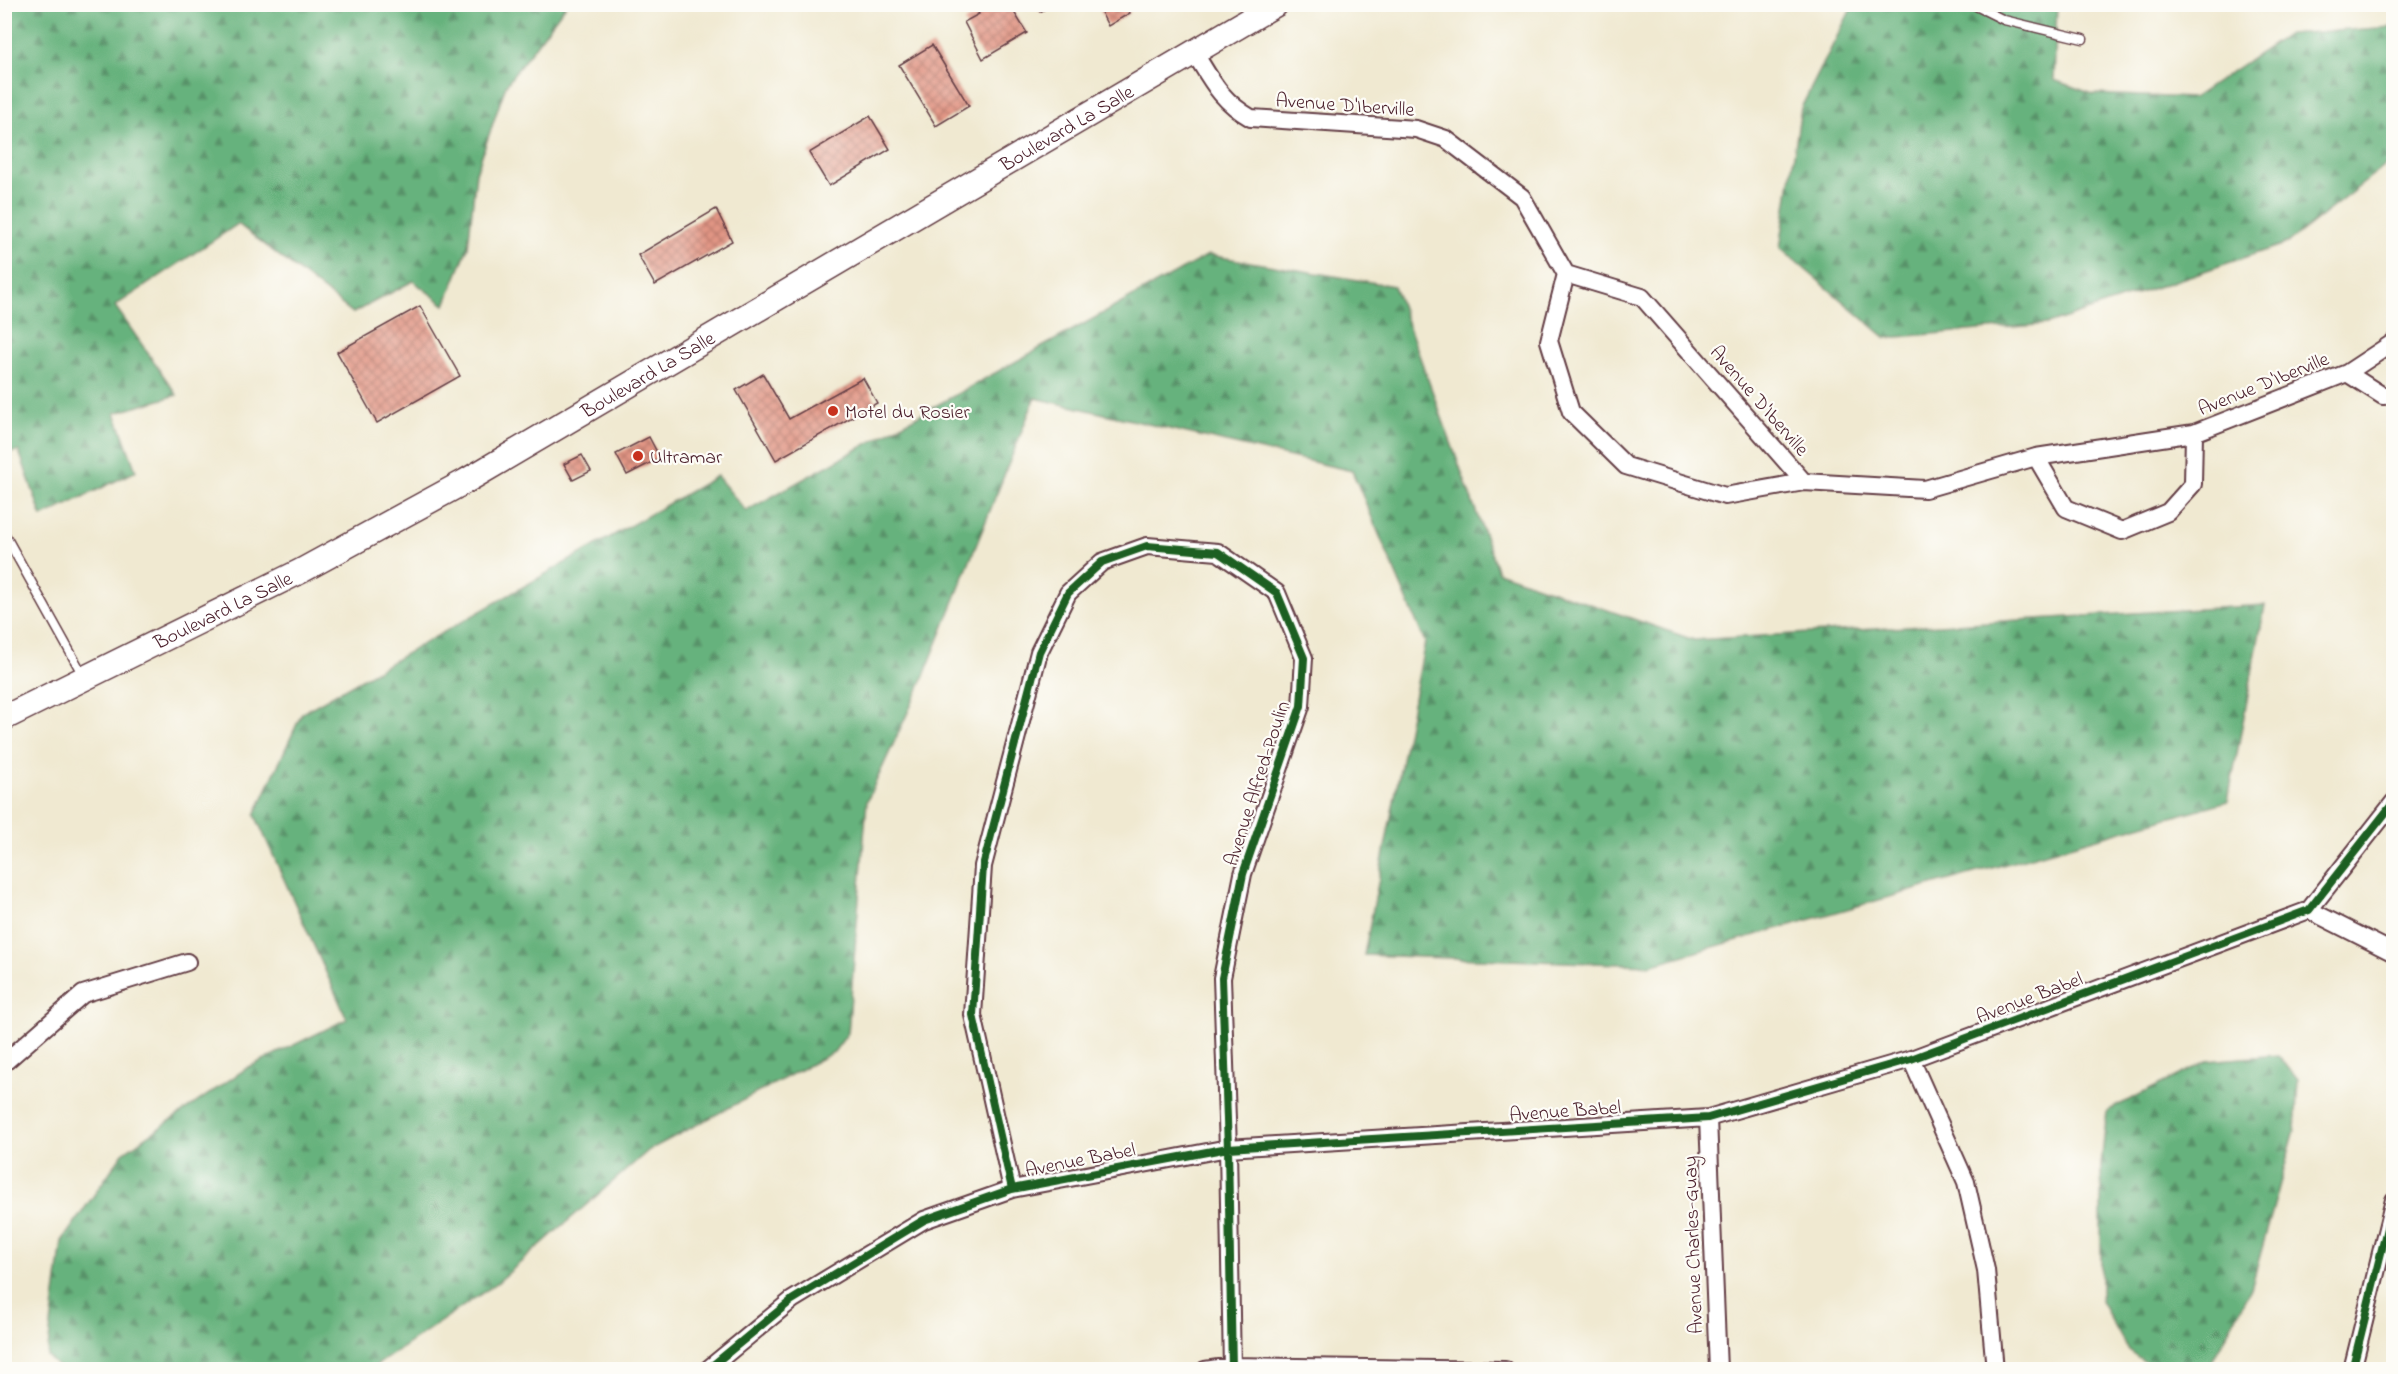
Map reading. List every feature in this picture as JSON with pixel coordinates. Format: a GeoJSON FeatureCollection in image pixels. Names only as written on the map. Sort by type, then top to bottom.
{"type":"FeatureCollection","features":[{"type":"Feature","properties":{"kind":"street","name":"Boulevard La Salle"},"geometry":{"type":"LineString","coordinates":[[4,718],[301,571],[466,482],[1276,4]]}},
{"type":"Feature","properties":{"kind":"street","name":"Avenue D'Iberville"},"geometry":{"type":"LineString","coordinates":[[1194,52],[1215,88],[1233,108],[1251,118],[1416,129],[1446,139],[1522,197],[1566,274],[1642,297],[1804,482]]}},
{"type":"Feature","properties":{"kind":"street","name":"Avenue D'Iberville"},"geometry":{"type":"LineString","coordinates":[[1566,274],[1549,341],[1570,412],[1626,466],[1725,496],[1804,482],[1925,489],[2036,457],[2194,433],[2347,373],[2394,342]]}},
{"type":"Feature","properties":{"kind":"street","name":"Avenue D'Iberville"},"geometry":{"type":"LineString","coordinates":[[2347,373],[2383,396],[2394,395]]}},
{"type":"Feature","properties":{"kind":"street","name":"Avenue D'Iberville"},"geometry":{"type":"LineString","coordinates":[[2036,457],[2066,508],[2122,531],[2168,512],[2193,484],[2194,433]]}},
{"type":"Feature","properties":{"kind":"street","name":"Avenue Alfred-Poulin"},"geometry":{"type":"LineString","coordinates":[[1012,1189],[973,1015],[983,866],[1039,652],[1068,593],[1102,562],[1148,546],[1218,552],[1277,592],[1304,658],[1301,706],[1243,874],[1222,978],[1232,1368]]}},
{"type":"Feature","properties":{"kind":"street"},"geometry":{"type":"LineString","coordinates":[[2394,802],[2309,910],[2394,953]]}},
{"type":"Feature","properties":{"kind":"street","name":"Avenue Babel"},"geometry":{"type":"LineString","coordinates":[[707,1370],[792,1300],[924,1220],[1012,1189],[1228,1148],[1708,1118],[1911,1059],[2309,910]]}},
{"type":"Feature","properties":{"kind":"street"},"geometry":{"type":"LineString","coordinates":[[4,1063],[83,994],[187,962]]}},
{"type":"Feature","properties":{"kind":"street"},"geometry":{"type":"LineString","coordinates":[[1911,1059],[1966,1182],[1986,1270],[1995,1370]]}},
{"type":"Feature","properties":{"kind":"street","name":"Avenue Charles-Guay"},"geometry":{"type":"LineString","coordinates":[[1708,1118],[1718,1370]]}},
{"type":"Feature","properties":{"kind":"street"},"geometry":{"type":"LineString","coordinates":[[2352,1370],[2394,1200]]}},
{"type":"Feature","properties":{"kind":"street"},"geometry":{"type":"LineString","coordinates":[[1205,1370],[1232,1368],[1504,1370]]}},
{"type":"Feature","properties":{"kind":"lane"},"geometry":{"type":"LineString","coordinates":[[1972,4],[2004,20],[2083,39]]}},
{"type":"Feature","properties":{"kind":"lane"},"geometry":{"type":"LineString","coordinates":[[4,533],[84,677]]}},
{"type":"Feature","properties":{"kind":"green space"},"geometry":{"type":"Polygon","coordinates":[[[5,4],[566,5],[506,85],[476,173],[468,247],[445,305],[413,281],[353,313],[238,224],[115,306],[177,395],[115,413],[136,471],[42,517],[19,451],[5,453],[5,4]]]}},
{"type":"Feature","properties":{"kind":"green space"},"geometry":{"type":"Polygon","coordinates":[[[1853,5],[2057,5],[2054,80],[2093,94],[2193,98],[2288,34],[2393,27],[2393,160],[2287,243],[2048,324],[1886,338],[1780,248],[1801,108],[1853,5]]]}},
{"type":"Feature","properties":{"kind":"green space"},"geometry":{"type":"Polygon","coordinates":[[[1208,255],[1394,286],[1498,572],[1694,640],[2265,605],[2228,801],[1650,965],[1364,955],[1425,642],[1352,471],[1035,398],[920,686],[867,801],[848,1033],[834,1052],[649,1150],[497,1283],[371,1369],[61,1370],[47,1356],[62,1241],[123,1153],[247,1068],[347,1019],[255,815],[302,713],[717,476],[746,511],[1208,255]]]}},
{"type":"Feature","properties":{"kind":"green space"},"geometry":{"type":"Polygon","coordinates":[[[2278,1055],[2298,1080],[2295,1130],[2251,1288],[2208,1369],[2155,1369],[2128,1350],[2101,1301],[2101,1165],[2107,1111],[2207,1061],[2278,1055]]]}},
{"type":"Feature","properties":{"kind":"building"},"geometry":{"type":"Polygon","coordinates":[[[973,4],[1009,4],[1027,33],[983,59],[964,22],[979,14],[973,4]]]}},
{"type":"Feature","properties":{"kind":"building"},"geometry":{"type":"Polygon","coordinates":[[[1036,4],[1054,4],[1040,12],[1036,4]]]}},
{"type":"Feature","properties":{"kind":"building"},"geometry":{"type":"Polygon","coordinates":[[[1097,4],[1125,4],[1130,13],[1108,26],[1097,4]]]}},
{"type":"Feature","properties":{"kind":"building"},"geometry":{"type":"Polygon","coordinates":[[[932,45],[969,106],[936,126],[899,65],[932,45]]]}},
{"type":"Feature","properties":{"kind":"building"},"geometry":{"type":"Polygon","coordinates":[[[870,116],[890,149],[829,186],[809,153],[870,116]]]}},
{"type":"Feature","properties":{"kind":"building"},"geometry":{"type":"Polygon","coordinates":[[[716,209],[732,241],[655,285],[638,255],[716,209]]]}},
{"type":"Feature","properties":{"kind":"building"},"geometry":{"type":"Polygon","coordinates":[[[420,306],[460,376],[377,423],[337,352],[420,306]]]}},
{"type":"Feature","properties":{"kind":"building","name":"Motel du Rosier"},"geometry":{"type":"Polygon","coordinates":[[[763,374],[789,419],[863,378],[877,403],[776,460],[736,390],[763,374]]]}},
{"type":"Feature","properties":{"kind":"building","name":"Ultramar"},"geometry":{"type":"Polygon","coordinates":[[[649,437],[660,458],[627,475],[616,454],[649,437]]]}},
{"type":"Feature","properties":{"kind":"building"},"geometry":{"type":"Polygon","coordinates":[[[582,455],[591,471],[573,480],[564,464],[582,455]]]}},
{"type":"Feature","properties":{"kind":"cycle path"},"geometry":{"type":"LineString","coordinates":[[1012,1189],[973,1015],[983,866],[1039,652],[1068,593],[1102,562],[1147,546],[1218,552],[1277,593],[1304,658],[1301,706],[1243,874],[1222,978],[1232,1370]]}},
{"type":"Feature","properties":{"kind":"cycle path"},"geometry":{"type":"LineString","coordinates":[[707,1370],[792,1300],[924,1220],[1012,1189],[1228,1148],[1708,1118],[1911,1059],[2309,910],[2394,802]]}},
{"type":"Feature","properties":{"kind":"cycle path"},"geometry":{"type":"LineString","coordinates":[[2352,1370],[2394,1200]]}},
{"type":"Feature","properties":{"kind":"place","name":"Motel du Rosier"},"geometry":{"type":"Point","coordinates":[833,411]}},
{"type":"Feature","properties":{"kind":"place","name":"Ultramar"},"geometry":{"type":"Point","coordinates":[638,456]}}]}
